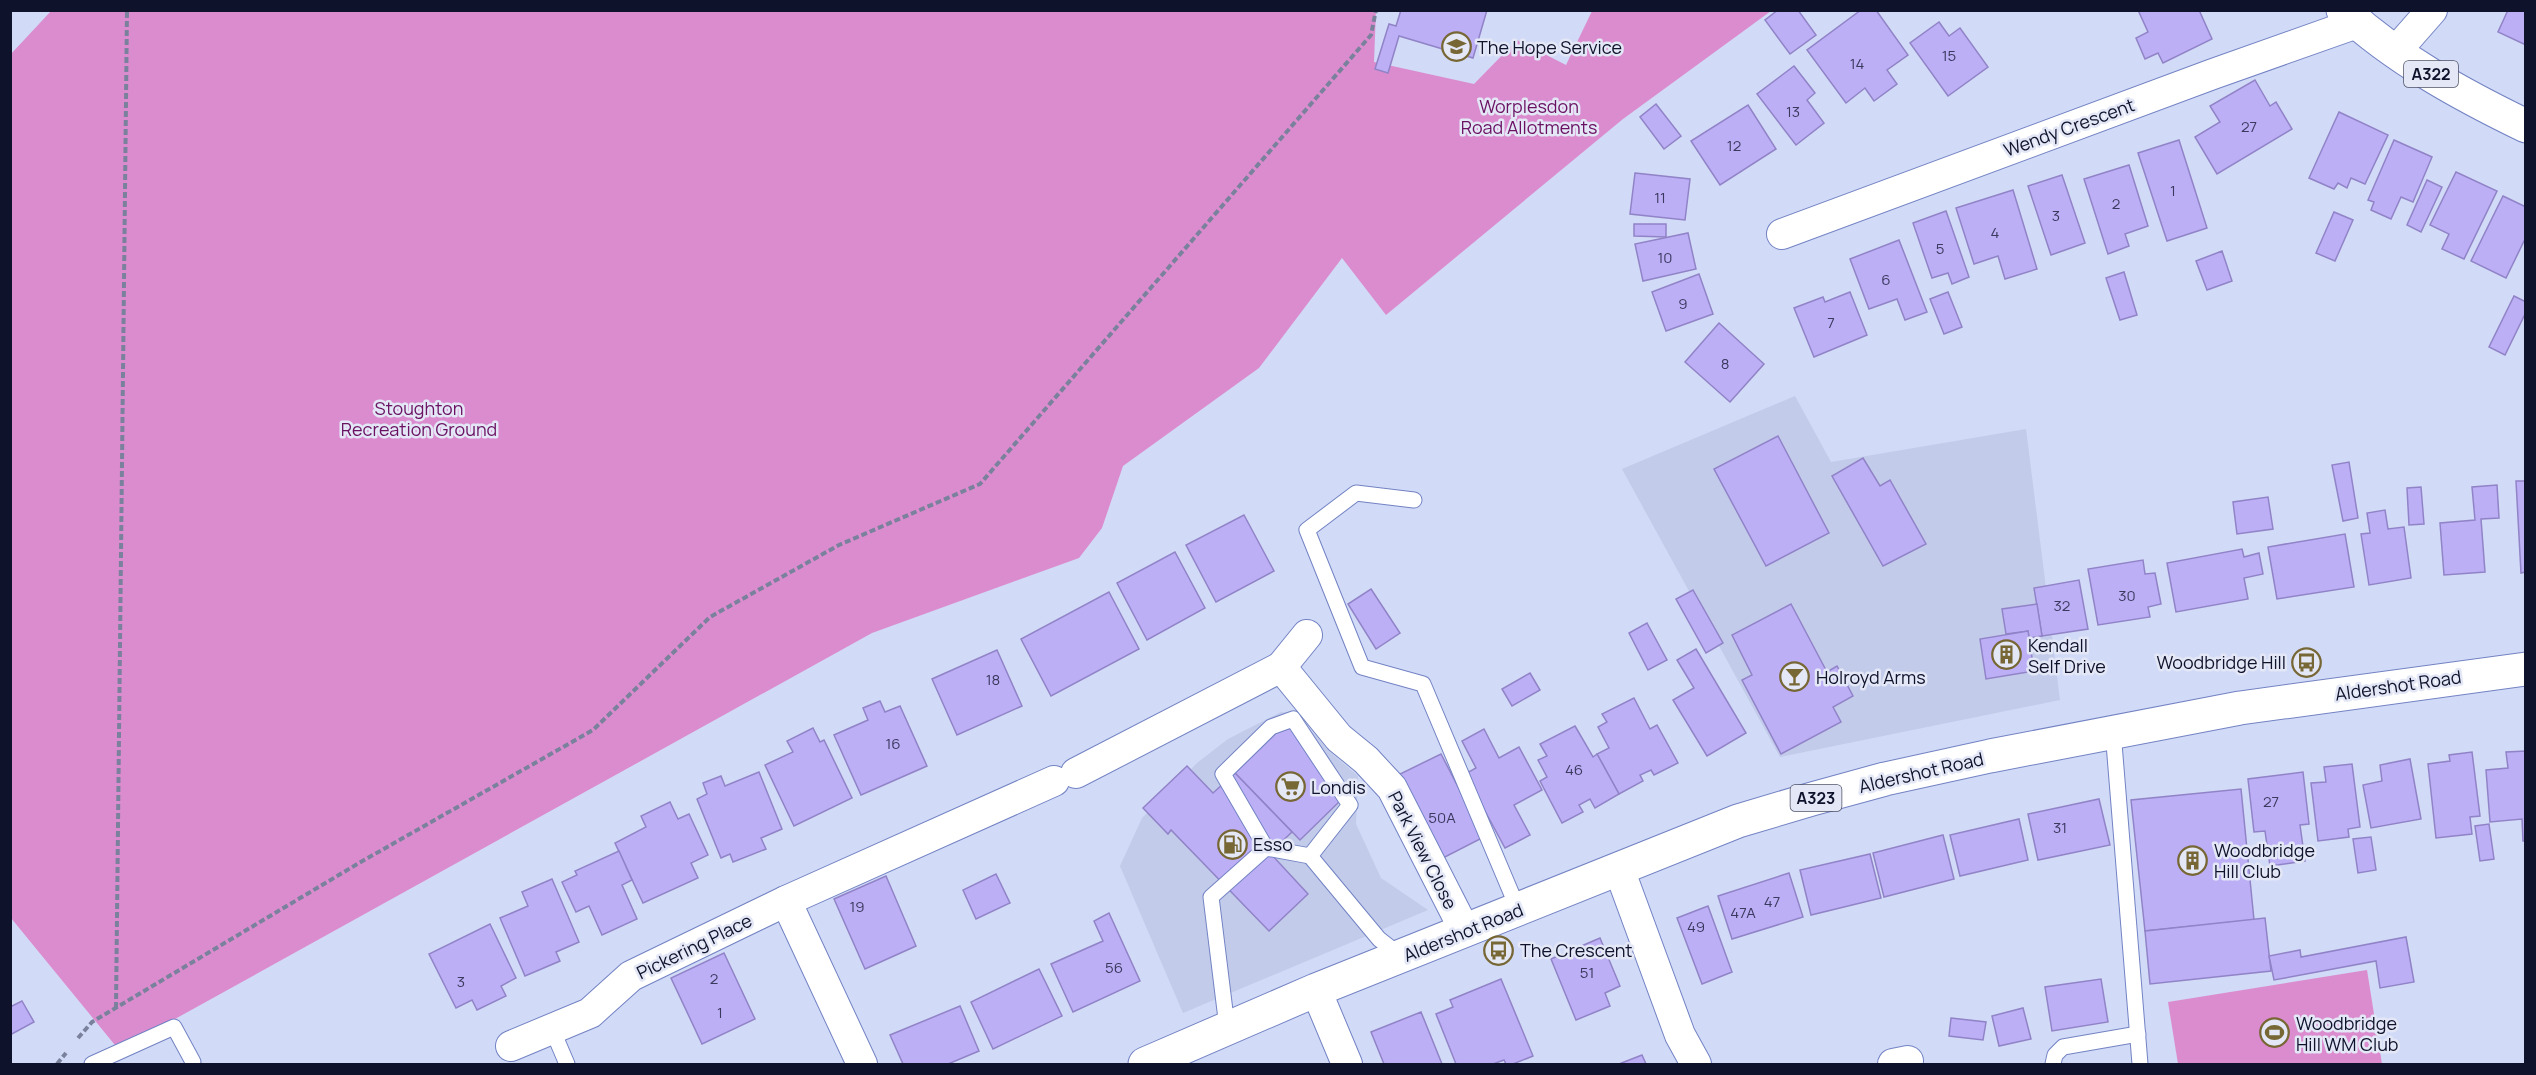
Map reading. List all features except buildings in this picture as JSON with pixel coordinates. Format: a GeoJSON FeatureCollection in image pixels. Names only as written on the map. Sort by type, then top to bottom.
{"type":"FeatureCollection","features":[{"type":"Feature","properties":{"kind":"main road","name":"A322"},"geometry":{"type":"LineString","coordinates":[[2350,17],[2396,51],[2457,90],[2526,126]]}},
{"type":"Feature","properties":{"kind":"main road","name":"Aldershot Road"},"geometry":{"type":"LineString","coordinates":[[1145,1065],[1227,1027],[1316,990],[1738,821],[1812,799],[1943,766],[2113,731],[2332,694],[2526,669]]}},
{"type":"Feature","properties":{"kind":"street"},"geometry":{"type":"LineString","coordinates":[[2396,51],[2432,10]]}},
{"type":"Feature","properties":{"kind":"street","name":"Wendy Crescent"},"geometry":{"type":"LineString","coordinates":[[1782,234],[2213,74],[2350,17]]}},
{"type":"Feature","properties":{"kind":"street"},"geometry":{"type":"LineString","coordinates":[[1281,667],[1307,635]]}},
{"type":"Feature","properties":{"kind":"street","name":"Pickering Place"},"geometry":{"type":"LineString","coordinates":[[511,1046],[590,1013],[631,975],[786,901],[1065,777],[1281,667]]}},
{"type":"Feature","properties":{"kind":"street","name":"Park View Close"},"geometry":{"type":"LineString","coordinates":[[1281,667],[1339,738],[1366,760],[1392,788],[1465,931]]}},
{"type":"Feature","properties":{"kind":"street"},"geometry":{"type":"LineString","coordinates":[[1619,870],[1680,1035],[1696,1065]]}},
{"type":"Feature","properties":{"kind":"street"},"geometry":{"type":"LineString","coordinates":[[786,901],[862,1065]]}},
{"type":"Feature","properties":{"kind":"street"},"geometry":{"type":"LineString","coordinates":[[1316,990],[1347,1065]]}},
{"type":"Feature","properties":{"kind":"lane"},"geometry":{"type":"LineString","coordinates":[[1414,500],[1356,493],[1307,531],[1362,667],[1423,684],[1518,909]]}},
{"type":"Feature","properties":{"kind":"lane"},"geometry":{"type":"LineString","coordinates":[[1266,848],[1223,774],[1271,727],[1293,718],[1350,805],[1310,855]]}},
{"type":"Feature","properties":{"kind":"lane"},"geometry":{"type":"LineString","coordinates":[[2113,731],[2140,1065]]}},
{"type":"Feature","properties":{"kind":"lane"},"geometry":{"type":"LineString","coordinates":[[1266,848],[1310,855],[1379,939],[1402,957]]}},
{"type":"Feature","properties":{"kind":"lane"},"geometry":{"type":"LineString","coordinates":[[1227,1027],[1211,897],[1266,848]]}},
{"type":"Feature","properties":{"kind":"lane"},"geometry":{"type":"LineString","coordinates":[[92,1065],[174,1027],[193,1062]]}},
{"type":"Feature","properties":{"kind":"lane"},"geometry":{"type":"LineString","coordinates":[[552,1029],[567,1065]]}},
{"type":"Feature","properties":{"kind":"lane"},"geometry":{"type":"LineString","coordinates":[[2053,1065],[2055,1055],[2063,1047],[2138,1034]]}},
{"type":"Feature","properties":{"kind":"path"},"geometry":{"type":"LineString","coordinates":[[116,1008],[127,10]]}},
{"type":"Feature","properties":{"kind":"path"},"geometry":{"type":"LineString","coordinates":[[57,1065],[92,1022],[359,863],[593,730],[710,617],[838,545],[981,484],[1371,35],[1376,10]]}},
{"type":"Feature","properties":{"kind":"shaded area"},"geometry":{"type":"Polygon","coordinates":[[[1795,396],[1831,462],[2026,429],[2060,700],[1780,757],[1622,469],[1795,396]]]}},
{"type":"Feature","properties":{"kind":"shaded area"},"geometry":{"type":"Polygon","coordinates":[[[1281,712],[1296,713],[1330,752],[1358,776],[1356,824],[1381,878],[1428,910],[1183,1013],[1120,866],[1142,818],[1197,763],[1228,739],[1281,712]]]}},
{"type":"Feature","properties":{"kind":"green space","name":"Stoughton Recreation Ground"},"geometry":{"type":"Polygon","coordinates":[[[52,10],[1376,10],[1374,62],[1474,84],[1517,40],[1566,65],[1592,11],[1771,11],[1623,119],[1386,315],[1342,258],[1259,368],[1123,466],[1102,528],[1079,558],[872,633],[119,1050],[11,918],[10,55],[52,10]]]}},
{"type":"Feature","properties":{"kind":"green space","name":"Woodbridge Hill WM Club"},"geometry":{"type":"Polygon","coordinates":[[[2367,970],[2382,1064],[2178,1064],[2168,1002],[2367,970]]]}},
{"type":"Feature","properties":{"kind":"place","name":"The Hope Service"},"geometry":{"type":"Point","coordinates":[1456,47]}},
{"type":"Feature","properties":{"kind":"place","name":"Kendall Self Drive"},"geometry":{"type":"Point","coordinates":[2007,655]}},
{"type":"Feature","properties":{"kind":"place","name":"Woodbridge Hill"},"geometry":{"type":"Point","coordinates":[2307,662]}},
{"type":"Feature","properties":{"kind":"place","name":"Holroyd Arms"},"geometry":{"type":"Point","coordinates":[1795,677]}},
{"type":"Feature","properties":{"kind":"place","name":"Londis"},"geometry":{"type":"Point","coordinates":[1290,787]}},
{"type":"Feature","properties":{"kind":"place","name":"Esso"},"geometry":{"type":"Point","coordinates":[1232,844]}},
{"type":"Feature","properties":{"kind":"place","name":"Woodbridge Hill Club"},"geometry":{"type":"Point","coordinates":[2193,860]}},
{"type":"Feature","properties":{"kind":"place","name":"The Crescent"},"geometry":{"type":"Point","coordinates":[1499,950]}},
{"type":"Feature","properties":{"kind":"place","name":"Woodbridge Hill WM Club"},"geometry":{"type":"Point","coordinates":[2275,1033]}},
{"type":"Feature","properties":{"kind":"park label","name":"Worplesdon Road Allotments"},"geometry":{"type":"Point","coordinates":[1529,116]}}]}
